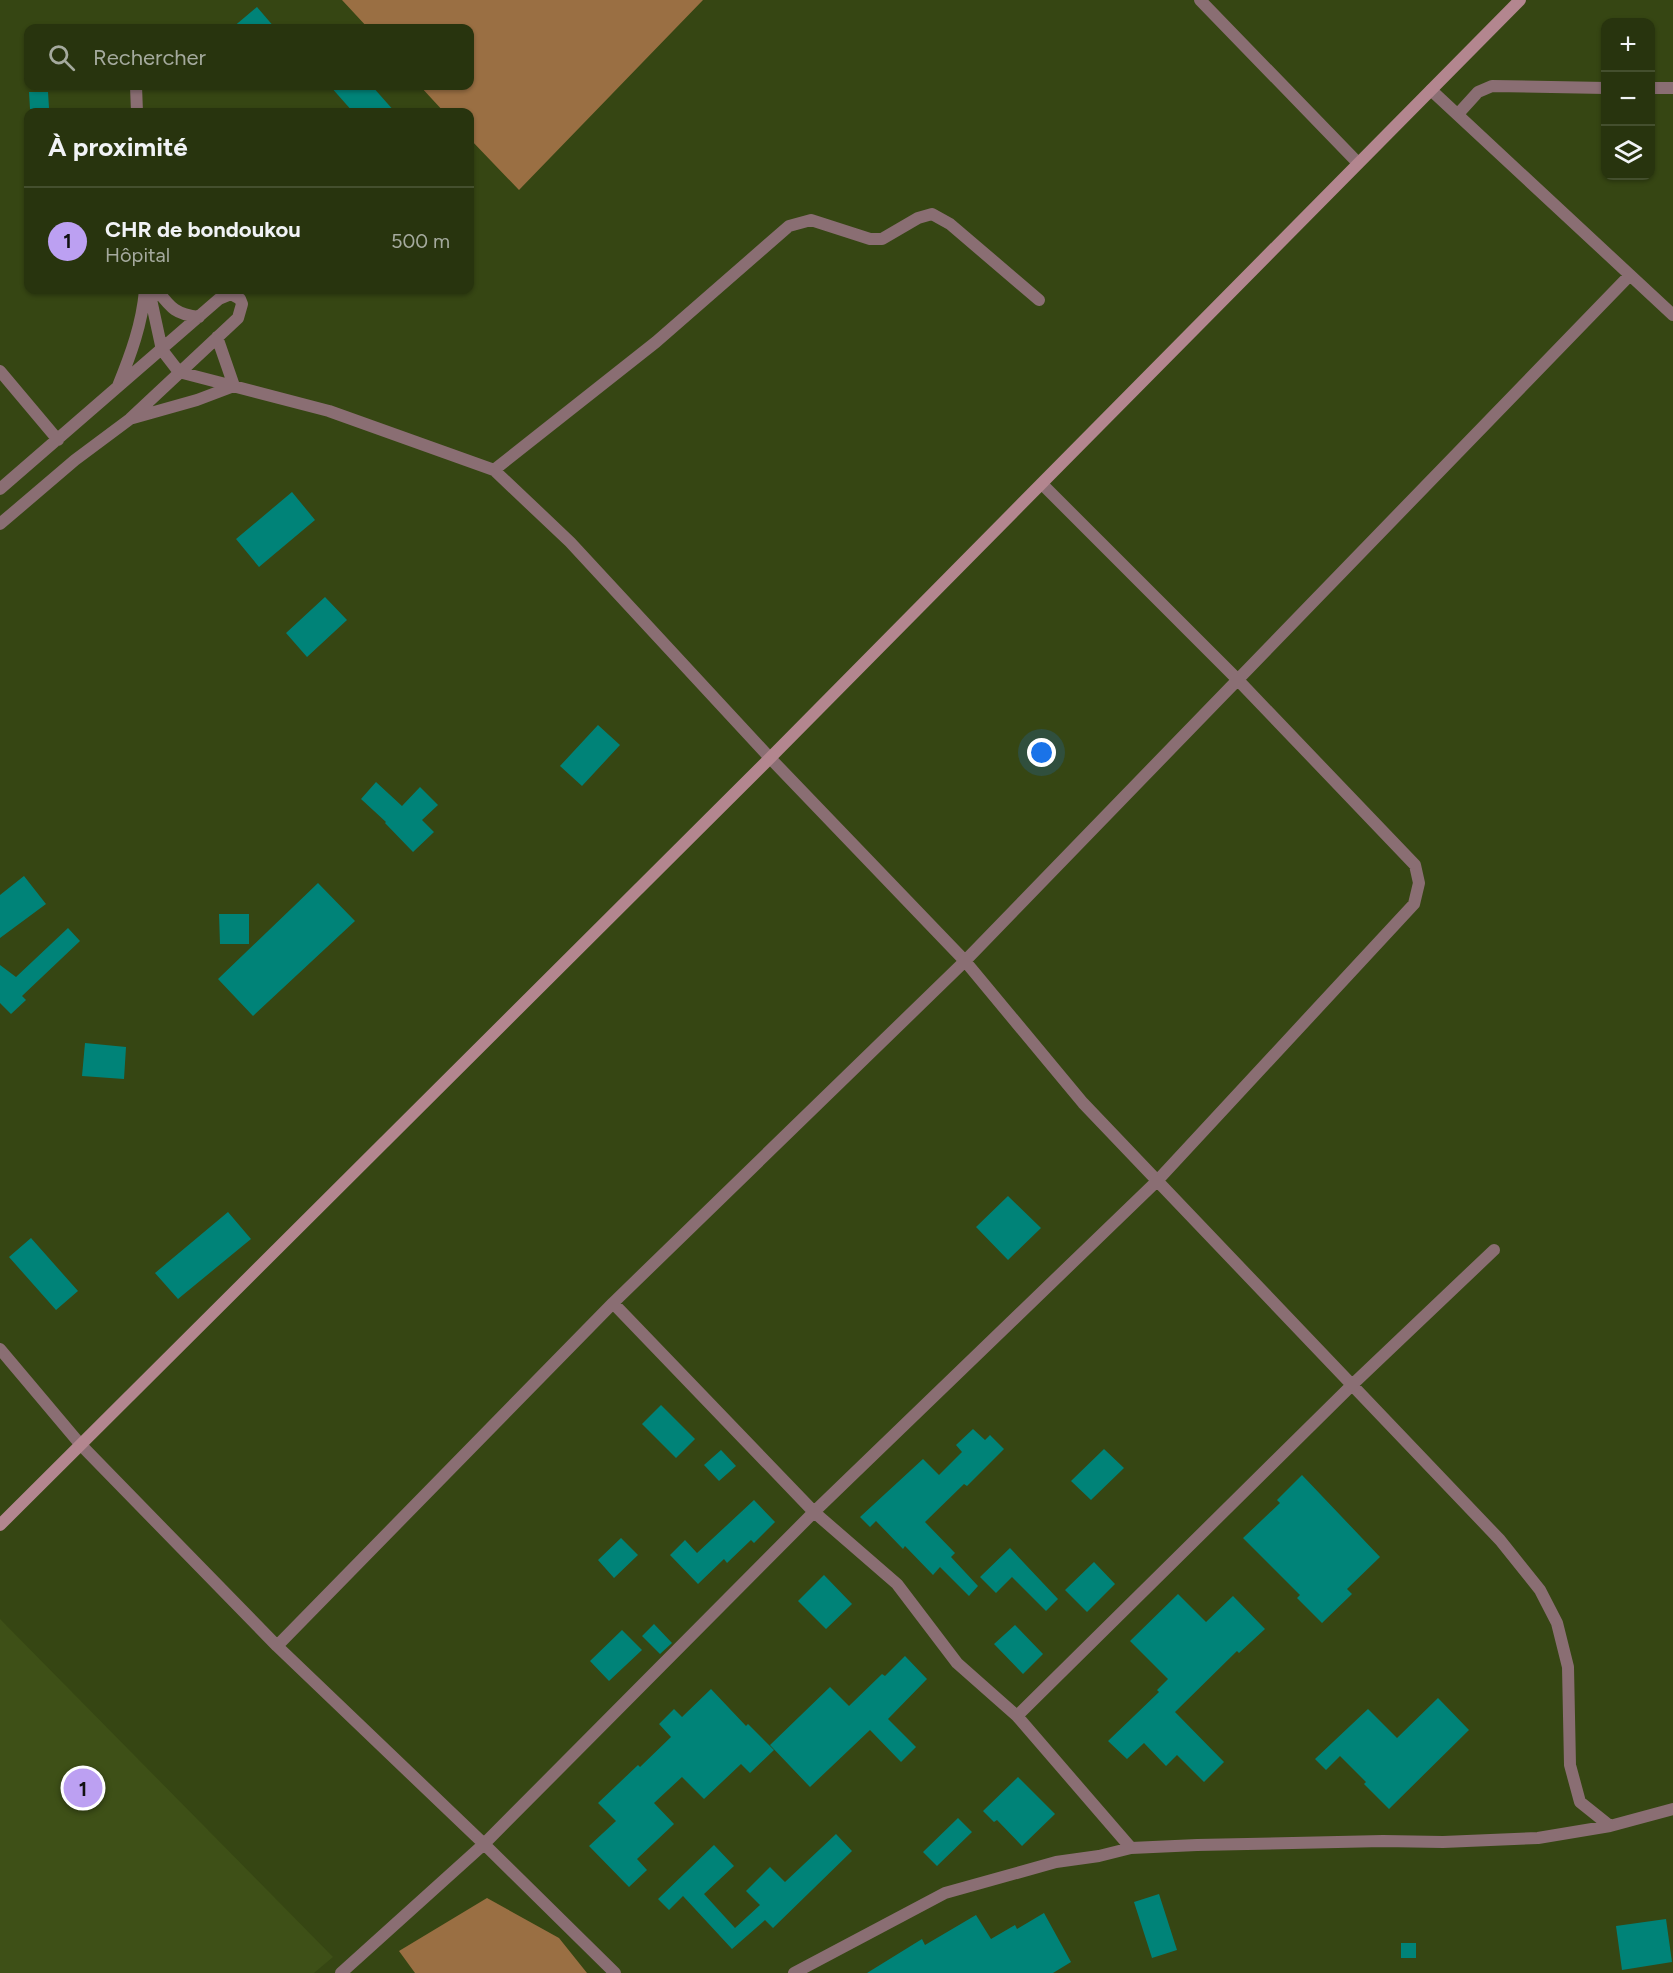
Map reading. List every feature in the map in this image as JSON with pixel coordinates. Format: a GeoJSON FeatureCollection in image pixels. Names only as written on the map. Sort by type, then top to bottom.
{"type":"FeatureCollection","features":[{"type":"Feature","properties":{"kind":"street"},"geometry":{"type":"LineString","coordinates":[[1200,0],[1358,163]]}},
{"type":"Feature","properties":{"kind":"street"},"geometry":{"type":"LineString","coordinates":[[0,1525],[770,758],[1520,0]]}},
{"type":"Feature","properties":{"kind":"street"},"geometry":{"type":"LineString","coordinates":[[1458,114],[1478,92],[1492,86],[1601,88]]}},
{"type":"Feature","properties":{"kind":"street"},"geometry":{"type":"LineString","coordinates":[[1655,88],[1673,88]]}},
{"type":"Feature","properties":{"kind":"street"},"geometry":{"type":"LineString","coordinates":[[136,90],[137,108]]}},
{"type":"Feature","properties":{"kind":"street"},"geometry":{"type":"LineString","coordinates":[[1431,90],[1673,315]]}},
{"type":"Feature","properties":{"kind":"street"},"geometry":{"type":"LineString","coordinates":[[495,470],[656,342],[789,226],[811,220],[870,239],[882,240],[918,218],[932,214],[950,224],[1039,300]]}},
{"type":"Feature","properties":{"kind":"street"},"geometry":{"type":"LineString","coordinates":[[277,1646],[613,1303],[965,961],[1630,275]]}},
{"type":"Feature","properties":{"kind":"street"},"geometry":{"type":"LineString","coordinates":[[116,390],[132,352],[146,294]]}},
{"type":"Feature","properties":{"kind":"street"},"geometry":{"type":"LineString","coordinates":[[148,294],[162,350],[179,372],[329,411],[495,470],[570,542],[770,758],[965,961],[1083,1103],[1500,1540],[1540,1590],[1557,1623],[1568,1667],[1570,1765],[1580,1802],[1610,1826]]}},
{"type":"Feature","properties":{"kind":"street"},"geometry":{"type":"LineString","coordinates":[[160,294],[177,312],[199,317]]}},
{"type":"Feature","properties":{"kind":"street"},"geometry":{"type":"LineString","coordinates":[[0,489],[219,299],[231,294],[240,299],[242,304],[238,318],[130,419],[75,460],[0,524]]}},
{"type":"Feature","properties":{"kind":"street"},"geometry":{"type":"LineString","coordinates":[[217,337],[234,386]]}},
{"type":"Feature","properties":{"kind":"street"},"geometry":{"type":"LineString","coordinates":[[0,371],[58,440]]}},
{"type":"Feature","properties":{"kind":"street"},"geometry":{"type":"LineString","coordinates":[[130,419],[197,400],[234,386]]}},
{"type":"Feature","properties":{"kind":"street"},"geometry":{"type":"LineString","coordinates":[[341,1973],[484,1844],[814,1512],[1157,1181],[1414,904],[1419,883],[1415,865],[1237,679],[1042,484]]}},
{"type":"Feature","properties":{"kind":"street"},"geometry":{"type":"LineString","coordinates":[[1017,1716],[1352,1385],[1494,1250]]}},
{"type":"Feature","properties":{"kind":"street"},"geometry":{"type":"LineString","coordinates":[[613,1303],[814,1512],[897,1584],[957,1663],[1017,1716],[1131,1848]]}},
{"type":"Feature","properties":{"kind":"street"},"geometry":{"type":"LineString","coordinates":[[0,1349],[81,1444],[277,1646],[615,1973]]}},
{"type":"Feature","properties":{"kind":"street"},"geometry":{"type":"LineString","coordinates":[[794,1973],[945,1893],[1056,1862],[1099,1856],[1131,1848],[1383,1841],[1443,1842],[1526,1838],[1610,1826],[1673,1809]]}},
{"type":"Feature","properties":{"kind":"shaded area"},"geometry":{"type":"Polygon","coordinates":[[[342,0],[703,0],[519,190],[474,143],[474,108],[440,108],[424,90],[474,90],[474,24],[364,24],[342,0]]]}},
{"type":"Feature","properties":{"kind":"shaded area"},"geometry":{"type":"Polygon","coordinates":[[[0,1619],[333,1957],[314,1973],[0,1973],[0,1619]]]}},
{"type":"Feature","properties":{"kind":"shaded area"},"geometry":{"type":"Polygon","coordinates":[[[487,1898],[559,1938],[587,1973],[415,1973],[399,1951],[487,1898]]]}},
{"type":"Feature","properties":{"kind":"building"},"geometry":{"type":"Polygon","coordinates":[[[257,7],[272,24],[237,24],[257,7]]]}},
{"type":"Feature","properties":{"kind":"building"},"geometry":{"type":"Polygon","coordinates":[[[334,90],[376,90],[391,108],[349,108],[334,90]]]}},
{"type":"Feature","properties":{"kind":"building"},"geometry":{"type":"Polygon","coordinates":[[[29,92],[48,92],[49,108],[30,108],[29,92]]]}},
{"type":"Feature","properties":{"kind":"building"},"geometry":{"type":"Polygon","coordinates":[[[292,492],[315,520],[259,567],[236,539],[292,492]]]}},
{"type":"Feature","properties":{"kind":"building"},"geometry":{"type":"Polygon","coordinates":[[[325,597],[347,620],[307,657],[286,633],[325,597]]]}},
{"type":"Feature","properties":{"kind":"building"},"geometry":{"type":"Polygon","coordinates":[[[598,725],[620,745],[582,786],[560,766],[598,725]]]}},
{"type":"Feature","properties":{"kind":"building"},"geometry":{"type":"Polygon","coordinates":[[[376,782],[402,806],[420,787],[438,805],[422,820],[434,832],[413,852],[361,799],[376,782]]]}},
{"type":"Feature","properties":{"kind":"building"},"geometry":{"type":"Polygon","coordinates":[[[24,876],[46,904],[0,938],[0,895],[24,876]]]}},
{"type":"Feature","properties":{"kind":"building"},"geometry":{"type":"Polygon","coordinates":[[[318,883],[355,921],[253,1016],[218,979],[318,883]]]}},
{"type":"Feature","properties":{"kind":"building"},"geometry":{"type":"Polygon","coordinates":[[[219,914],[249,914],[249,944],[220,944],[219,914]]]}},
{"type":"Feature","properties":{"kind":"building"},"geometry":{"type":"Polygon","coordinates":[[[68,928],[80,941],[22,996],[26,1000],[11,1014],[0,1003],[0,965],[16,977],[68,928]]]}},
{"type":"Feature","properties":{"kind":"building"},"geometry":{"type":"Polygon","coordinates":[[[85,1043],[126,1047],[124,1079],[82,1076],[85,1043]]]}},
{"type":"Feature","properties":{"kind":"building"},"geometry":{"type":"Polygon","coordinates":[[[1008,1196],[1041,1228],[1008,1260],[976,1227],[1008,1196]]]}},
{"type":"Feature","properties":{"kind":"building"},"geometry":{"type":"Polygon","coordinates":[[[228,1212],[251,1239],[178,1299],[155,1273],[228,1212]]]}},
{"type":"Feature","properties":{"kind":"building"},"geometry":{"type":"Polygon","coordinates":[[[31,1238],[78,1291],[56,1310],[9,1257],[31,1238]]]}},
{"type":"Feature","properties":{"kind":"building"},"geometry":{"type":"Polygon","coordinates":[[[661,1405],[695,1439],[676,1458],[642,1424],[661,1405]]]}},
{"type":"Feature","properties":{"kind":"building"},"geometry":{"type":"Polygon","coordinates":[[[973,1429],[985,1440],[990,1435],[1004,1449],[967,1486],[964,1484],[925,1522],[955,1553],[951,1557],[978,1586],[969,1596],[940,1567],[933,1575],[876,1521],[870,1527],[860,1517],[923,1459],[939,1475],[962,1452],[956,1445],[973,1429]]]}},
{"type":"Feature","properties":{"kind":"building"},"geometry":{"type":"Polygon","coordinates":[[[1104,1449],[1124,1468],[1091,1500],[1071,1481],[1104,1449]]]}},
{"type":"Feature","properties":{"kind":"building"},"geometry":{"type":"Polygon","coordinates":[[[721,1450],[736,1466],[719,1481],[704,1465],[721,1450]]]}},
{"type":"Feature","properties":{"kind":"building"},"geometry":{"type":"Polygon","coordinates":[[[1302,1475],[1380,1557],[1347,1589],[1352,1594],[1322,1623],[1297,1598],[1300,1595],[1243,1538],[1280,1503],[1277,1500],[1302,1475]]]}},
{"type":"Feature","properties":{"kind":"building"},"geometry":{"type":"Polygon","coordinates":[[[754,1500],[775,1522],[754,1543],[751,1540],[727,1563],[724,1559],[698,1584],[670,1555],[685,1540],[697,1553],[754,1500]]]}},
{"type":"Feature","properties":{"kind":"building"},"geometry":{"type":"Polygon","coordinates":[[[621,1538],[638,1555],[614,1578],[598,1560],[621,1538]]]}},
{"type":"Feature","properties":{"kind":"building"},"geometry":{"type":"Polygon","coordinates":[[[1010,1548],[1058,1599],[1046,1611],[1012,1577],[996,1593],[980,1577],[1010,1548]]]}},
{"type":"Feature","properties":{"kind":"building"},"geometry":{"type":"Polygon","coordinates":[[[1094,1562],[1115,1584],[1087,1612],[1065,1590],[1094,1562]]]}},
{"type":"Feature","properties":{"kind":"building"},"geometry":{"type":"Polygon","coordinates":[[[824,1575],[852,1604],[826,1629],[798,1601],[824,1575]]]}},
{"type":"Feature","properties":{"kind":"building"},"geometry":{"type":"Polygon","coordinates":[[[1178,1594],[1206,1622],[1233,1596],[1265,1629],[1239,1653],[1237,1651],[1175,1712],[1224,1762],[1204,1782],[1177,1755],[1166,1766],[1144,1743],[1127,1759],[1108,1741],[1159,1692],[1157,1690],[1168,1679],[1130,1641],[1178,1594]]]}},
{"type":"Feature","properties":{"kind":"building"},"geometry":{"type":"Polygon","coordinates":[[[654,1624],[672,1643],[660,1654],[642,1636],[654,1624]]]}},
{"type":"Feature","properties":{"kind":"building"},"geometry":{"type":"Polygon","coordinates":[[[1015,1625],[1043,1654],[1023,1674],[994,1644],[1015,1625]]]}},
{"type":"Feature","properties":{"kind":"building"},"geometry":{"type":"Polygon","coordinates":[[[622,1630],[642,1650],[609,1681],[590,1661],[622,1630]]]}},
{"type":"Feature","properties":{"kind":"building"},"geometry":{"type":"Polygon","coordinates":[[[905,1656],[927,1679],[888,1719],[916,1747],[901,1762],[870,1730],[810,1787],[770,1745],[830,1687],[849,1706],[882,1674],[885,1676],[905,1656]]]}},
{"type":"Feature","properties":{"kind":"building"},"geometry":{"type":"Polygon","coordinates":[[[711,1689],[746,1726],[748,1724],[774,1750],[750,1773],[741,1764],[704,1799],[682,1777],[654,1803],[674,1824],[637,1859],[647,1870],[629,1887],[589,1846],[616,1821],[598,1803],[671,1737],[659,1724],[674,1709],[682,1717],[711,1689]]]}},
{"type":"Feature","properties":{"kind":"building"},"geometry":{"type":"Polygon","coordinates":[[[1438,1698],[1469,1730],[1389,1809],[1340,1756],[1326,1770],[1315,1759],[1368,1709],[1397,1738],[1438,1698]]]}},
{"type":"Feature","properties":{"kind":"building"},"geometry":{"type":"Polygon","coordinates":[[[1018,1777],[1055,1814],[1022,1846],[997,1820],[994,1822],[983,1811],[1018,1777]]]}},
{"type":"Feature","properties":{"kind":"building"},"geometry":{"type":"Polygon","coordinates":[[[958,1818],[972,1832],[937,1866],[923,1852],[958,1818]]]}},
{"type":"Feature","properties":{"kind":"building"},"geometry":{"type":"Polygon","coordinates":[[[836,1834],[852,1851],[773,1928],[765,1920],[732,1949],[683,1896],[669,1910],[658,1899],[714,1845],[734,1866],[704,1894],[735,1928],[760,1905],[746,1891],[770,1867],[785,1882],[836,1834]]]}},
{"type":"Feature","properties":{"kind":"building"},"geometry":{"type":"Polygon","coordinates":[[[1159,1894],[1177,1950],[1152,1958],[1134,1902],[1159,1894]]]}},
{"type":"Feature","properties":{"kind":"building"},"geometry":{"type":"Polygon","coordinates":[[[1044,1913],[1071,1962],[1053,1973],[867,1973],[922,1939],[925,1945],[976,1915],[991,1939],[1015,1925],[1017,1929],[1044,1913]]]}},
{"type":"Feature","properties":{"kind":"building"},"geometry":{"type":"Polygon","coordinates":[[[1666,1919],[1672,1962],[1622,1970],[1616,1926],[1666,1919]]]}},
{"type":"Feature","properties":{"kind":"building"},"geometry":{"type":"Polygon","coordinates":[[[1401,1943],[1416,1943],[1416,1958],[1401,1958],[1401,1943]]]}},
{"type":"Feature","properties":{"kind":"place","name":"CHR de bondoukou"},"geometry":{"type":"Point","coordinates":[83,1788]}}]}
